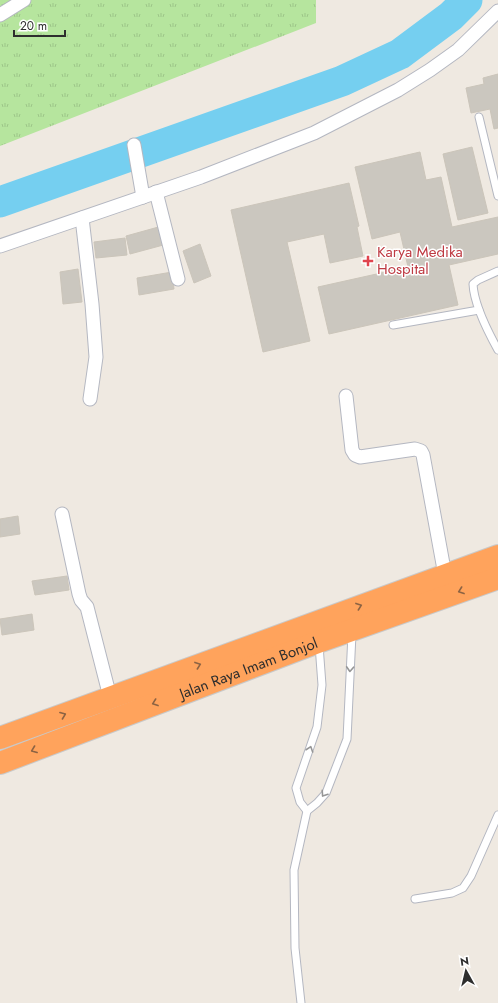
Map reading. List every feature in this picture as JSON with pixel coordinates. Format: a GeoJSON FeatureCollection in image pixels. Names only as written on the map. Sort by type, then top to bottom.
{"type":"FeatureCollection","features":[{"type":"Feature","properties":{"kind":"highway","name":"Jalan Raya Imam Bonjol"},"geometry":{"type":"LineString","coordinates":[[0,763],[335,631],[445,575],[498,556]]}},
{"type":"Feature","properties":{"kind":"highway","name":"Jalan Raya Imam Bonjol"},"geometry":{"type":"LineString","coordinates":[[0,738],[110,697],[335,631],[498,578]]}},
{"type":"Feature","properties":{"kind":"street"},"geometry":{"type":"LineString","coordinates":[[0,15],[24,0]]}},
{"type":"Feature","properties":{"kind":"street"},"geometry":{"type":"LineString","coordinates":[[0,246],[143,197],[314,133],[398,90],[430,70],[458,50],[498,11]]}},
{"type":"Feature","properties":{"kind":"street"},"geometry":{"type":"LineString","coordinates":[[134,147],[143,197]]}},
{"type":"Feature","properties":{"kind":"street"},"geometry":{"type":"LineString","coordinates":[[156,192],[178,279]]}},
{"type":"Feature","properties":{"kind":"street"},"geometry":{"type":"LineString","coordinates":[[82,218],[92,304],[96,357],[90,399]]}},
{"type":"Feature","properties":{"kind":"street"},"geometry":{"type":"LineString","coordinates":[[346,396],[352,450],[355,455],[360,457],[415,449],[421,451],[423,455],[445,575]]}},
{"type":"Feature","properties":{"kind":"street"},"geometry":{"type":"LineString","coordinates":[[62,514],[79,594],[81,600],[87,607],[110,697]]}},
{"type":"Feature","properties":{"kind":"lane"},"geometry":{"type":"LineString","coordinates":[[479,117],[498,196]]}},
{"type":"Feature","properties":{"kind":"lane"},"geometry":{"type":"LineString","coordinates":[[498,271],[478,280],[473,284],[479,310],[488,334],[498,350]]}},
{"type":"Feature","properties":{"kind":"lane"},"geometry":{"type":"LineString","coordinates":[[392,325],[479,310]]}},
{"type":"Feature","properties":{"kind":"lane"},"geometry":{"type":"LineString","coordinates":[[301,1003],[295,948],[294,870],[306,811],[317,803],[326,793],[347,739],[335,631]]}},
{"type":"Feature","properties":{"kind":"lane"},"geometry":{"type":"LineString","coordinates":[[306,811],[300,802],[296,788],[317,727],[322,684],[335,631]]}},
{"type":"Feature","properties":{"kind":"lane"},"geometry":{"type":"LineString","coordinates":[[415,899],[452,893],[463,888],[471,876],[498,815]]}},
{"type":"Feature","properties":{"kind":"green space"},"geometry":{"type":"Polygon","coordinates":[[[0,0],[316,0],[316,23],[0,146],[0,0]]]}},
{"type":"Feature","properties":{"kind":"building"},"geometry":{"type":"Polygon","coordinates":[[[498,74],[498,128],[494,129],[490,109],[471,113],[466,88],[484,84],[483,78],[498,74]]]}},
{"type":"Feature","properties":{"kind":"building"},"geometry":{"type":"Polygon","coordinates":[[[472,147],[488,213],[458,220],[443,154],[472,147]]]}},
{"type":"Feature","properties":{"kind":"building"},"geometry":{"type":"Polygon","coordinates":[[[420,152],[426,180],[441,177],[452,227],[498,217],[498,254],[449,265],[458,305],[329,334],[318,287],[408,267],[400,232],[372,239],[355,167],[420,152]]]}},
{"type":"Feature","properties":{"kind":"building"},"geometry":{"type":"Polygon","coordinates":[[[349,183],[359,226],[357,227],[363,256],[330,263],[324,234],[287,242],[310,341],[263,352],[231,210],[349,183]]]}},
{"type":"Feature","properties":{"kind":"building"},"geometry":{"type":"Polygon","coordinates":[[[162,226],[167,244],[130,254],[126,236],[162,226]]]}},
{"type":"Feature","properties":{"kind":"building"},"geometry":{"type":"Polygon","coordinates":[[[125,238],[127,255],[96,258],[94,242],[125,238]]]}},
{"type":"Feature","properties":{"kind":"building"},"geometry":{"type":"Polygon","coordinates":[[[200,244],[211,276],[194,283],[183,251],[200,244]]]}},
{"type":"Feature","properties":{"kind":"building"},"geometry":{"type":"Polygon","coordinates":[[[78,269],[82,302],[63,304],[60,272],[78,269]]]}},
{"type":"Feature","properties":{"kind":"building"},"geometry":{"type":"Polygon","coordinates":[[[172,272],[174,289],[139,295],[137,278],[172,272]]]}},
{"type":"Feature","properties":{"kind":"building"},"geometry":{"type":"Polygon","coordinates":[[[18,516],[20,534],[0,537],[0,519],[18,516]]]}},
{"type":"Feature","properties":{"kind":"building"},"geometry":{"type":"Polygon","coordinates":[[[67,576],[69,590],[35,595],[32,581],[67,576]]]}},
{"type":"Feature","properties":{"kind":"building"},"geometry":{"type":"Polygon","coordinates":[[[32,614],[34,630],[2,635],[0,619],[32,614]]]}},
{"type":"Feature","properties":{"kind":"waterway"},"geometry":{"type":"LineString","coordinates":[[0,202],[342,81],[400,54],[451,16],[467,0]]}},
{"type":"Feature","properties":{"kind":"place","name":"Karya Medika Hospital"},"geometry":{"type":"Point","coordinates":[368,261]}}]}
